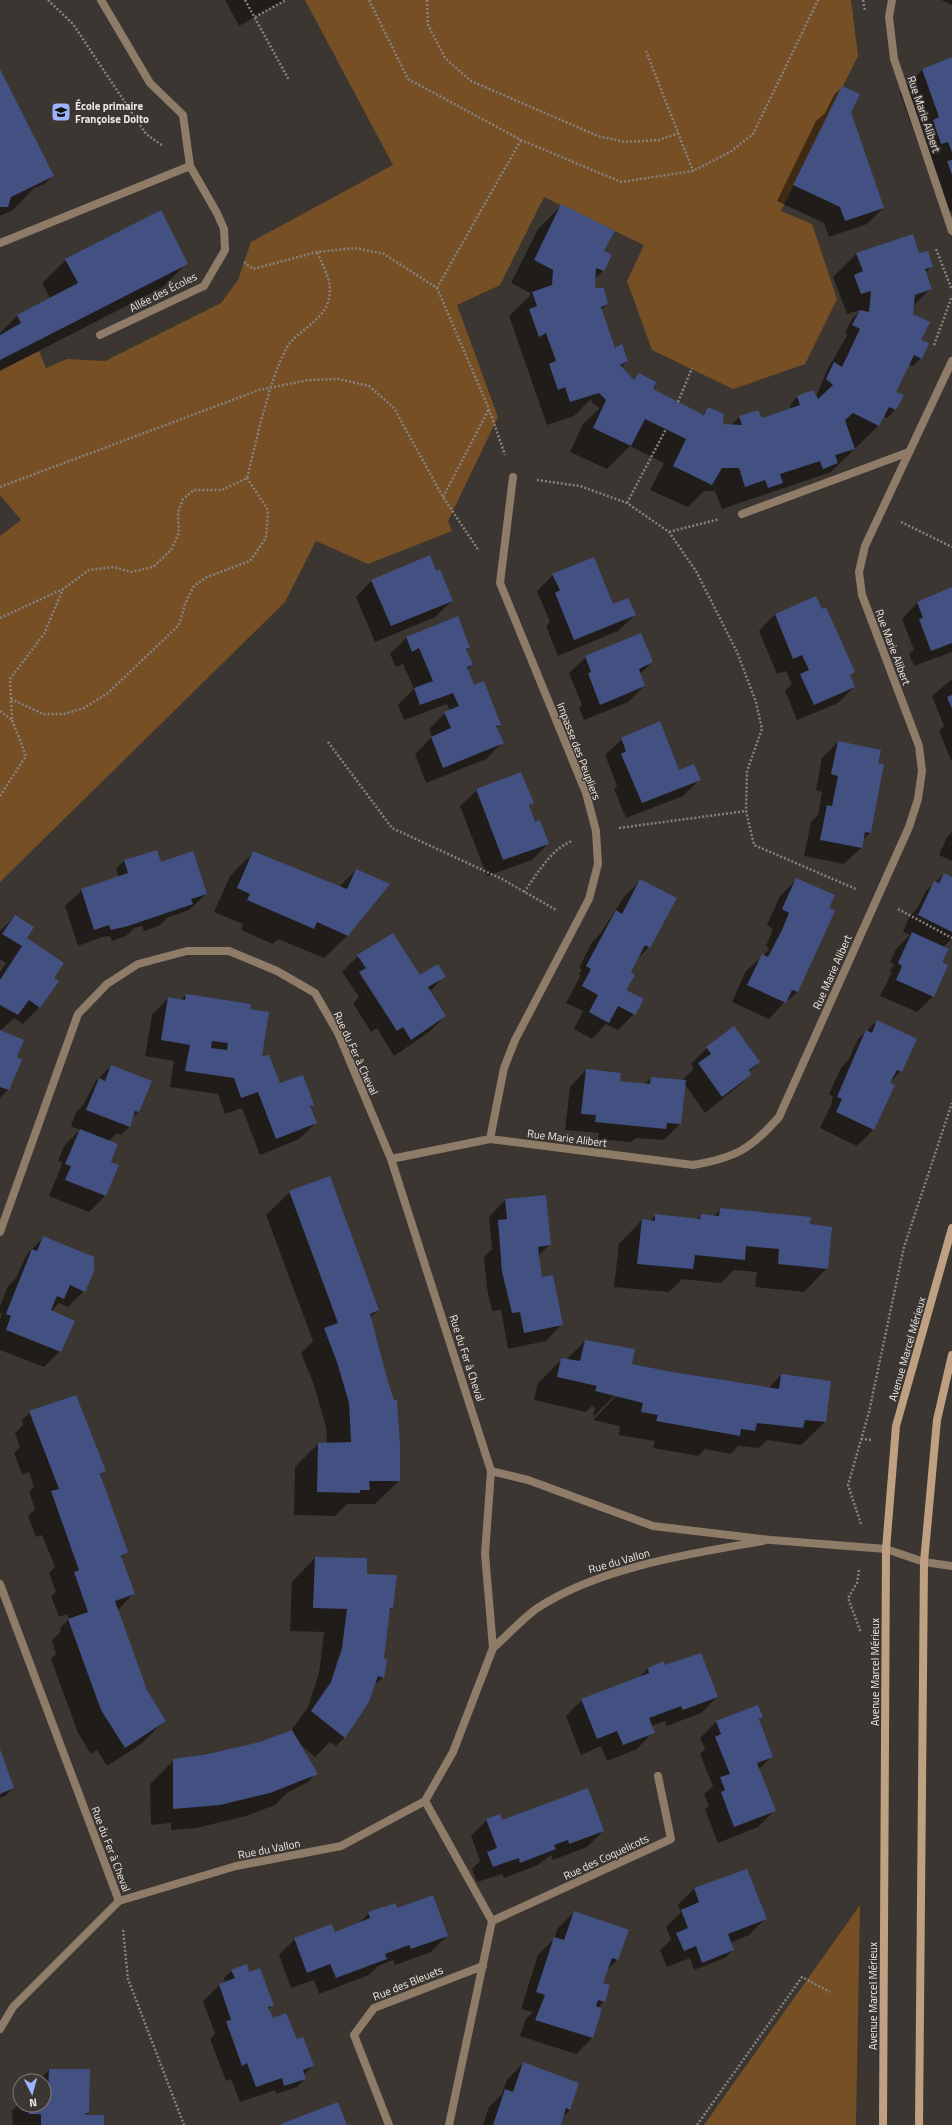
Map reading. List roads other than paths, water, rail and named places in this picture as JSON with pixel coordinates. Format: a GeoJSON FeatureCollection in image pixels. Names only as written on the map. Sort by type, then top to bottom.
{"type":"FeatureCollection","features":[{"type":"Feature","properties":{"kind":"main road","name":"Avenue Marcel Mérieux"},"geometry":{"type":"LineString","coordinates":[[883,2125],[886,1549],[896,1426],[952,1228]]}},
{"type":"Feature","properties":{"kind":"main road"},"geometry":{"type":"LineString","coordinates":[[919,2125],[924,1562],[937,1420],[952,1355]]}},
{"type":"Feature","properties":{"kind":"street"},"geometry":{"type":"LineString","coordinates":[[0,243],[190,166],[182,115],[150,83],[101,0]]}},
{"type":"Feature","properties":{"kind":"street","name":"Rue Marie Alibert"},"geometry":{"type":"LineString","coordinates":[[892,0],[889,17],[894,59],[952,231]]}},
{"type":"Feature","properties":{"kind":"street","name":"Allée des Écoles"},"geometry":{"type":"LineString","coordinates":[[100,335],[204,286],[225,250],[221,224],[190,166]]}},
{"type":"Feature","properties":{"kind":"street","name":"Rue Marie Alibert"},"geometry":{"type":"LineString","coordinates":[[391,1159],[490,1139],[693,1165],[717,1161],[738,1153],[760,1138],[779,1117],[877,898],[908,827],[918,799],[922,772],[919,746],[862,595],[859,572],[865,546],[952,361]]}},
{"type":"Feature","properties":{"kind":"street"},"geometry":{"type":"LineString","coordinates":[[742,514],[909,452]]}},
{"type":"Feature","properties":{"kind":"street","name":"Impasse des Peupliers"},"geometry":{"type":"LineString","coordinates":[[490,1139],[504,1068],[515,1040],[589,899],[598,864],[596,831],[586,793],[500,583],[513,477]]}},
{"type":"Feature","properties":{"kind":"street","name":"Rue du Fer à Cheval"},"geometry":{"type":"LineString","coordinates":[[0,1232],[78,1014],[107,984],[138,964],[187,951],[229,951],[277,971],[315,994],[338,1033],[391,1159],[491,1471],[486,1554]]}},
{"type":"Feature","properties":{"kind":"street","name":"Rue du Vallon"},"geometry":{"type":"LineString","coordinates":[[491,1471],[528,1480],[653,1526],[772,1540],[886,1549],[924,1562],[952,1566]]}},
{"type":"Feature","properties":{"kind":"street","name":"Rue du Vallon"},"geometry":{"type":"LineString","coordinates":[[493,1648],[536,1609],[588,1582],[682,1555],[772,1540]]}},
{"type":"Feature","properties":{"kind":"street","name":"Rue du Vallon"},"geometry":{"type":"LineString","coordinates":[[0,2029],[13,2007],[119,1901],[236,1866],[341,1846],[425,1801],[453,1752],[493,1648],[486,1554]]}},
{"type":"Feature","properties":{"kind":"street","name":"Rue du Fer à Cheval"},"geometry":{"type":"LineString","coordinates":[[0,1584],[119,1901]]}},
{"type":"Feature","properties":{"kind":"street","name":"Rue des Coquelicots"},"geometry":{"type":"LineString","coordinates":[[492,1921],[671,1838],[658,1776]]}},
{"type":"Feature","properties":{"kind":"street"},"geometry":{"type":"LineString","coordinates":[[425,1801],[492,1921],[449,2125]]}},
{"type":"Feature","properties":{"kind":"street","name":"Rue des Bleuets"},"geometry":{"type":"LineString","coordinates":[[389,2125],[354,2035],[374,2008],[483,1966]]}},
{"type":"Feature","properties":{"kind":"place","name":"École primaire Françoise Dolto"},"geometry":{"type":"Point","coordinates":[61,112]}}]}
